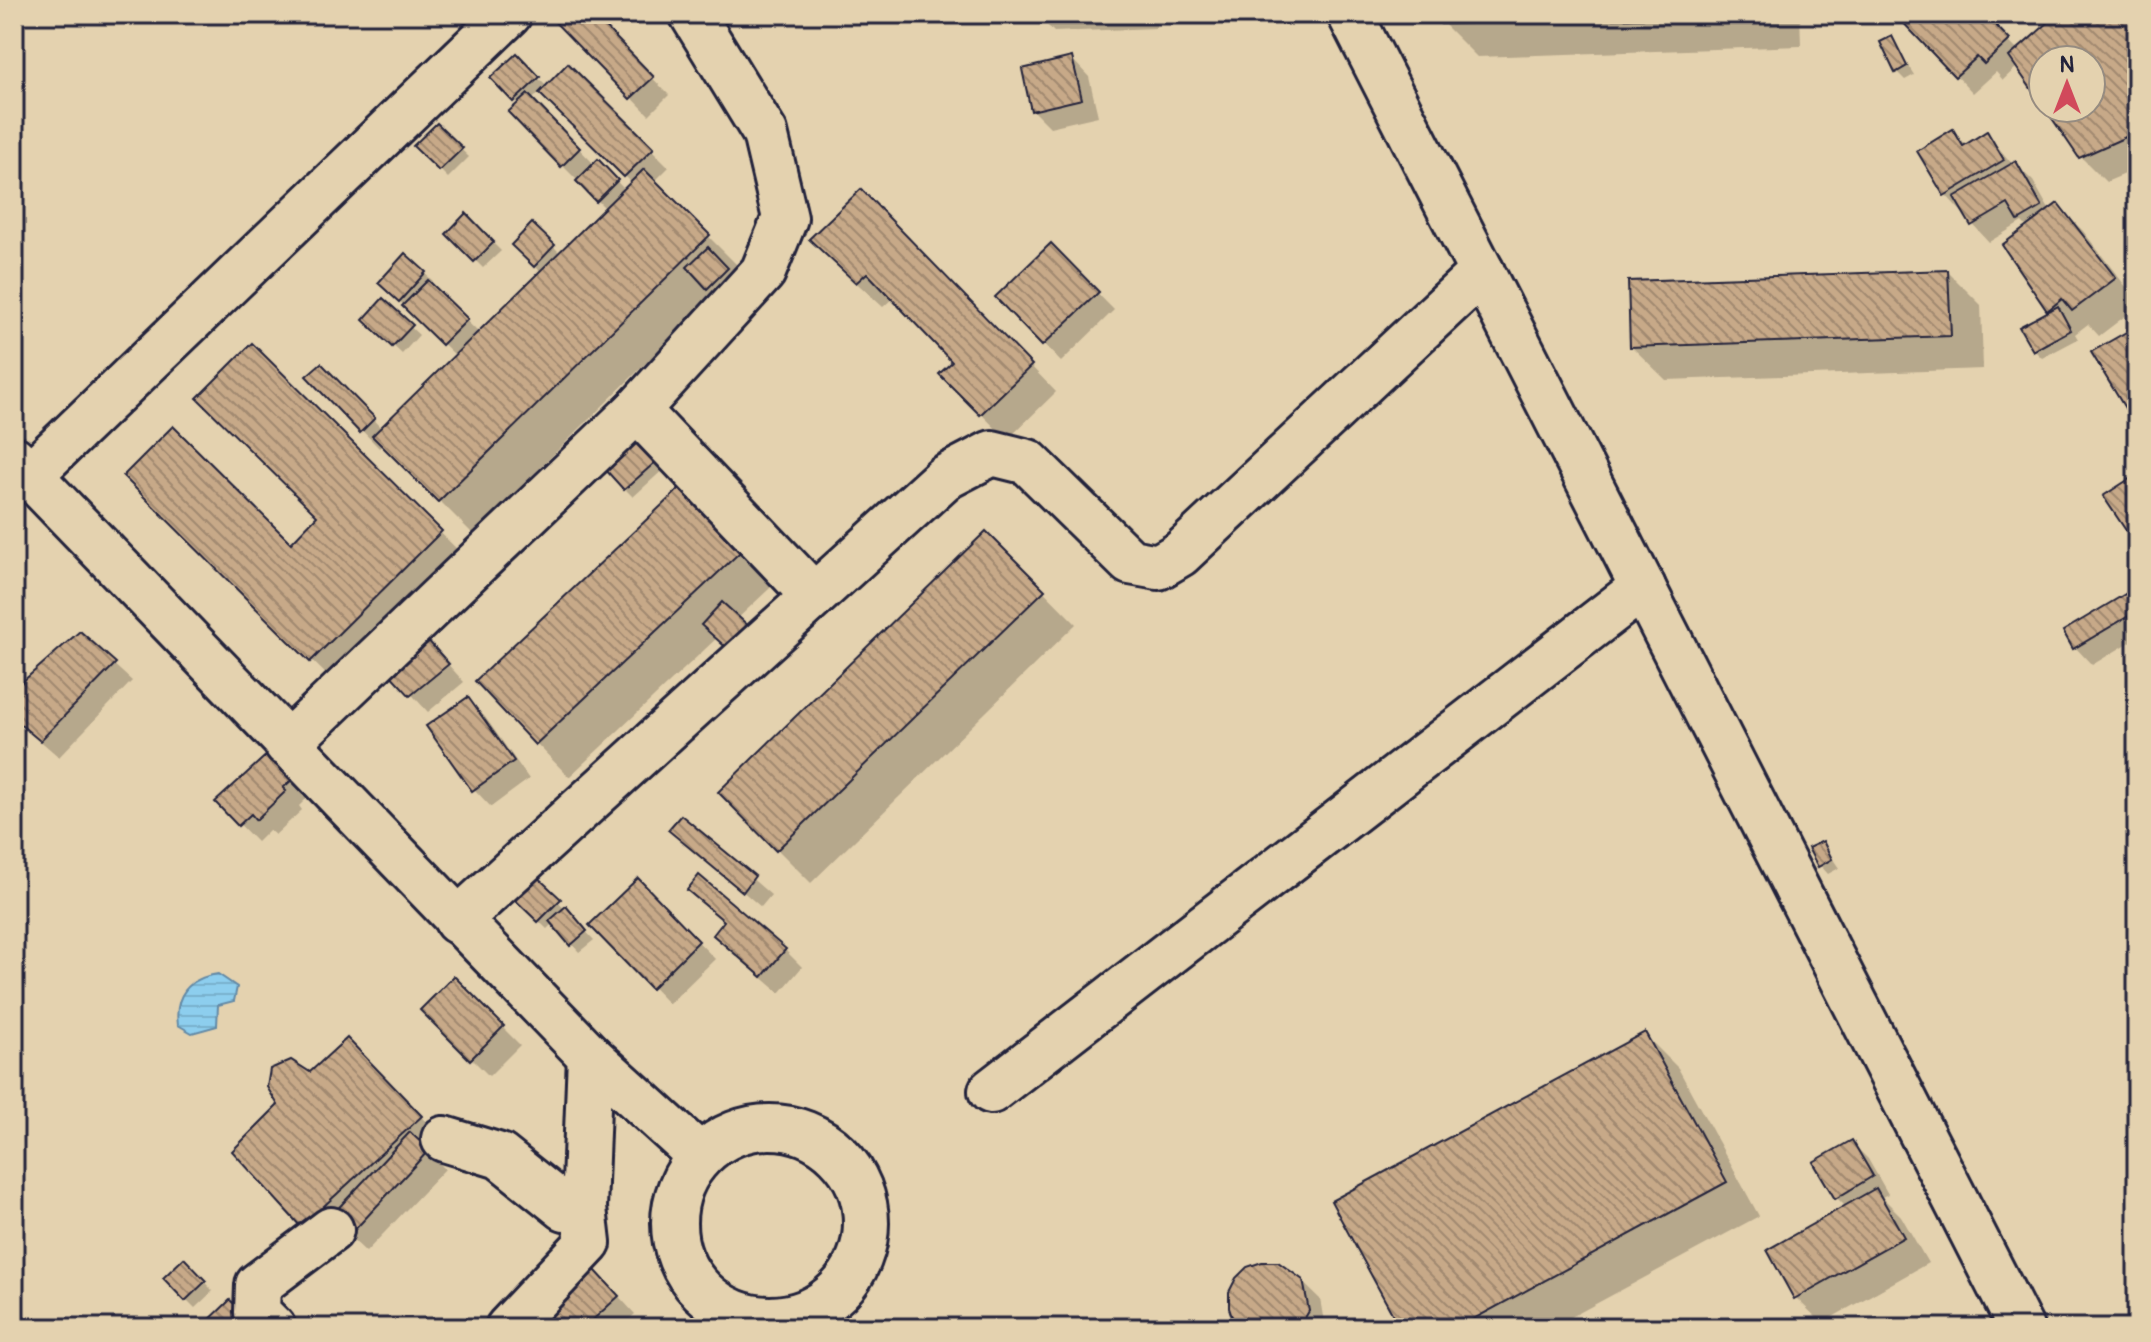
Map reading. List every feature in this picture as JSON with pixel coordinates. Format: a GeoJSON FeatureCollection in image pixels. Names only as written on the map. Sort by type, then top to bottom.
{"type":"FeatureCollection","features":[{"type":"Feature","properties":{"kind":"street"},"geometry":{"type":"LineString","coordinates":[[509,14],[22,467],[457,921],[590,1056],[700,1156]]}},
{"type":"Feature","properties":{"kind":"street"},"geometry":{"type":"LineString","coordinates":[[287,744],[637,410],[763,272],[785,218],[765,133],[692,14]]}},
{"type":"Feature","properties":{"kind":"street"},"geometry":{"type":"LineString","coordinates":[[1350,14],[2021,1328]]}},
{"type":"Feature","properties":{"kind":"street"},"geometry":{"type":"LineString","coordinates":[[457,921],[944,478],[992,453],[1028,462],[1130,562],[1158,567],[1180,554],[1482,272]]}},
{"type":"Feature","properties":{"kind":"street"},"geometry":{"type":"LineString","coordinates":[[637,410],[814,596]]}},
{"type":"Feature","properties":{"kind":"street"},"geometry":{"type":"LineString","coordinates":[[991,1091],[1643,587]]}},
{"type":"Feature","properties":{"kind":"street"},"geometry":{"type":"LineString","coordinates":[[508,1328],[588,1243],[584,1208],[590,1056]]}},
{"type":"Feature","properties":{"kind":"street"},"geometry":{"type":"LineString","coordinates":[[758,1128],[783,1128],[816,1138],[842,1158],[864,1200],[867,1233],[841,1313],[765,1324],[725,1310],[698,1289],[675,1248],[673,1214],[681,1184],[700,1156],[726,1137],[758,1128]]}},
{"type":"Feature","properties":{"kind":"street"},"geometry":{"type":"LineString","coordinates":[[444,1139],[500,1156],[565,1208],[584,1208]]}},
{"type":"Feature","properties":{"kind":"street"},"geometry":{"type":"LineString","coordinates":[[273,1328],[257,1312],[258,1285],[331,1230]]}},
{"type":"Feature","properties":{"kind":"water"},"geometry":{"type":"Polygon","coordinates":[[[218,974],[237,987],[234,1001],[218,1005],[217,1026],[192,1033],[178,1025],[178,1005],[185,990],[199,980],[218,974]]]}},
{"type":"Feature","properties":{"kind":"building"},"geometry":{"type":"Polygon","coordinates":[[[547,14],[593,14],[654,77],[630,99],[547,14]]]}},
{"type":"Feature","properties":{"kind":"building"},"geometry":{"type":"Polygon","coordinates":[[[1441,14],[1761,14],[1441,24],[1441,14]]]}},
{"type":"Feature","properties":{"kind":"building"},"geometry":{"type":"Polygon","coordinates":[[[1895,14],[1969,14],[1977,23],[1986,15],[2010,40],[1984,64],[1977,57],[1955,77],[1895,14]]]}},
{"type":"Feature","properties":{"kind":"building"},"geometry":{"type":"Polygon","coordinates":[[[2058,14],[2137,16],[2137,132],[2079,158],[2056,124],[2107,124],[2107,44],[2027,44],[2027,83],[2009,57],[2058,14]]]}},
{"type":"Feature","properties":{"kind":"building"},"geometry":{"type":"Polygon","coordinates":[[[1892,36],[1907,66],[1895,73],[1880,42],[1892,36]]]}},
{"type":"Feature","properties":{"kind":"building"},"geometry":{"type":"Polygon","coordinates":[[[517,53],[540,77],[513,102],[490,78],[517,53]]]}},
{"type":"Feature","properties":{"kind":"building"},"geometry":{"type":"Polygon","coordinates":[[[1072,57],[1082,99],[1031,111],[1022,69],[1072,57]]]}},
{"type":"Feature","properties":{"kind":"building"},"geometry":{"type":"Polygon","coordinates":[[[568,63],[654,148],[624,177],[539,93],[568,63]]]}},
{"type":"Feature","properties":{"kind":"building"},"geometry":{"type":"Polygon","coordinates":[[[528,94],[580,148],[561,167],[508,112],[528,94]]]}},
{"type":"Feature","properties":{"kind":"building"},"geometry":{"type":"Polygon","coordinates":[[[437,123],[463,148],[439,171],[413,146],[437,123]]]}},
{"type":"Feature","properties":{"kind":"building"},"geometry":{"type":"Polygon","coordinates":[[[1953,129],[1963,146],[1987,131],[2004,160],[1944,196],[1917,151],[1953,129]]]}},
{"type":"Feature","properties":{"kind":"building"},"geometry":{"type":"Polygon","coordinates":[[[598,159],[618,180],[596,202],[576,181],[598,159]]]}},
{"type":"Feature","properties":{"kind":"building"},"geometry":{"type":"Polygon","coordinates":[[[2016,161],[2042,207],[2018,221],[2008,204],[1971,226],[1954,197],[2016,161]]]}},
{"type":"Feature","properties":{"kind":"building"},"geometry":{"type":"Polygon","coordinates":[[[644,169],[710,235],[438,502],[372,436],[644,169]]]}},
{"type":"Feature","properties":{"kind":"building"},"geometry":{"type":"Polygon","coordinates":[[[861,189],[1032,365],[980,415],[939,374],[952,362],[867,273],[856,283],[809,239],[861,189]]]}},
{"type":"Feature","properties":{"kind":"building"},"geometry":{"type":"Polygon","coordinates":[[[2058,203],[2116,278],[2072,311],[2062,299],[2047,311],[2002,245],[2058,203]]]}},
{"type":"Feature","properties":{"kind":"building"},"geometry":{"type":"Polygon","coordinates":[[[466,213],[494,242],[474,262],[446,234],[466,213]]]}},
{"type":"Feature","properties":{"kind":"building"},"geometry":{"type":"Polygon","coordinates":[[[532,223],[555,245],[534,267],[511,245],[532,223]]]}},
{"type":"Feature","properties":{"kind":"building"},"geometry":{"type":"Polygon","coordinates":[[[1051,243],[1099,292],[1042,346],[995,297],[1051,243]]]}},
{"type":"Feature","properties":{"kind":"building"},"geometry":{"type":"Polygon","coordinates":[[[708,247],[728,268],[707,289],[687,267],[708,247]]]}},
{"type":"Feature","properties":{"kind":"building"},"geometry":{"type":"Polygon","coordinates":[[[405,253],[426,272],[399,302],[378,283],[405,253]]]}},
{"type":"Feature","properties":{"kind":"building"},"geometry":{"type":"Polygon","coordinates":[[[1948,270],[1951,336],[1630,347],[1628,281],[1948,270]]]}},
{"type":"Feature","properties":{"kind":"building"},"geometry":{"type":"Polygon","coordinates":[[[428,280],[468,319],[442,345],[402,306],[428,280]]]}},
{"type":"Feature","properties":{"kind":"building"},"geometry":{"type":"Polygon","coordinates":[[[383,298],[413,325],[392,347],[363,320],[383,298]]]}},
{"type":"Feature","properties":{"kind":"building"},"geometry":{"type":"Polygon","coordinates":[[[2058,306],[2071,330],[2033,351],[2019,327],[2058,306]]]}},
{"type":"Feature","properties":{"kind":"building"},"geometry":{"type":"Polygon","coordinates":[[[2137,326],[2137,428],[2091,352],[2137,326]]]}},
{"type":"Feature","properties":{"kind":"building"},"geometry":{"type":"Polygon","coordinates":[[[252,343],[442,531],[310,662],[123,476],[173,426],[291,543],[317,516],[197,398],[252,343]]]}},
{"type":"Feature","properties":{"kind":"building"},"geometry":{"type":"Polygon","coordinates":[[[321,363],[375,418],[360,433],[306,376],[321,363]]]}},
{"type":"Feature","properties":{"kind":"building"},"geometry":{"type":"Polygon","coordinates":[[[641,437],[660,458],[624,490],[605,469],[641,437]]]}},
{"type":"Feature","properties":{"kind":"building"},"geometry":{"type":"Polygon","coordinates":[[[2137,474],[2137,547],[2103,496],[2137,474]]]}},
{"type":"Feature","properties":{"kind":"building"},"geometry":{"type":"Polygon","coordinates":[[[693,476],[753,540],[535,745],[475,681],[693,476]]]}},
{"type":"Feature","properties":{"kind":"building"},"geometry":{"type":"Polygon","coordinates":[[[986,531],[1045,590],[776,851],[718,792],[986,531]]]}},
{"type":"Feature","properties":{"kind":"building"},"geometry":{"type":"Polygon","coordinates":[[[2137,587],[2137,611],[2073,649],[2063,631],[2137,587]]]}},
{"type":"Feature","properties":{"kind":"building"},"geometry":{"type":"Polygon","coordinates":[[[722,602],[751,628],[730,651],[701,625],[722,602]]]}},
{"type":"Feature","properties":{"kind":"building"},"geometry":{"type":"Polygon","coordinates":[[[80,631],[116,663],[40,741],[14,719],[14,689],[80,631]]]}},
{"type":"Feature","properties":{"kind":"building"},"geometry":{"type":"Polygon","coordinates":[[[426,638],[449,664],[410,696],[387,671],[426,638]]]}},
{"type":"Feature","properties":{"kind":"building"},"geometry":{"type":"Polygon","coordinates":[[[468,697],[514,761],[472,791],[426,726],[468,697]]]}},
{"type":"Feature","properties":{"kind":"building"},"geometry":{"type":"Polygon","coordinates":[[[270,752],[294,778],[283,788],[286,791],[256,820],[251,814],[238,826],[215,802],[270,752]]]}},
{"type":"Feature","properties":{"kind":"building"},"geometry":{"type":"Polygon","coordinates":[[[681,815],[755,876],[743,892],[668,830],[681,815]]]}},
{"type":"Feature","properties":{"kind":"building"},"geometry":{"type":"Polygon","coordinates":[[[1823,841],[1832,859],[1818,867],[1808,848],[1823,841]]]}},
{"type":"Feature","properties":{"kind":"building"},"geometry":{"type":"Polygon","coordinates":[[[533,873],[561,899],[538,922],[511,896],[533,873]]]}},
{"type":"Feature","properties":{"kind":"building"},"geometry":{"type":"Polygon","coordinates":[[[699,875],[786,949],[762,977],[713,935],[724,921],[687,890],[699,875]]]}},
{"type":"Feature","properties":{"kind":"building"},"geometry":{"type":"Polygon","coordinates":[[[638,878],[699,941],[651,989],[589,925],[638,878]]]}},
{"type":"Feature","properties":{"kind":"building"},"geometry":{"type":"Polygon","coordinates":[[[566,906],[587,931],[570,946],[549,921],[566,906]]]}},
{"type":"Feature","properties":{"kind":"building"},"geometry":{"type":"Polygon","coordinates":[[[454,976],[504,1026],[470,1060],[420,1010],[454,976]]]}},
{"type":"Feature","properties":{"kind":"building"},"geometry":{"type":"Polygon","coordinates":[[[1645,1032],[1727,1182],[1457,1328],[1400,1328],[1331,1201],[1645,1032]]]}},
{"type":"Feature","properties":{"kind":"building"},"geometry":{"type":"Polygon","coordinates":[[[347,1038],[422,1116],[301,1227],[232,1151],[278,1105],[267,1087],[270,1069],[291,1060],[310,1072],[347,1038]]]}},
{"type":"Feature","properties":{"kind":"building"},"geometry":{"type":"Polygon","coordinates":[[[410,1132],[429,1150],[348,1237],[328,1219],[410,1132]]]}},
{"type":"Feature","properties":{"kind":"building"},"geometry":{"type":"Polygon","coordinates":[[[1852,1140],[1873,1176],[1835,1199],[1813,1162],[1852,1140]]]}},
{"type":"Feature","properties":{"kind":"building"},"geometry":{"type":"Polygon","coordinates":[[[1876,1188],[1904,1237],[1794,1299],[1767,1250],[1876,1188]]]}},
{"type":"Feature","properties":{"kind":"building"},"geometry":{"type":"Polygon","coordinates":[[[184,1258],[206,1281],[185,1301],[163,1278],[184,1258]]]}},
{"type":"Feature","properties":{"kind":"building"},"geometry":{"type":"Polygon","coordinates":[[[1262,1262],[1278,1262],[1303,1280],[1309,1311],[1299,1328],[1239,1328],[1234,1323],[1229,1308],[1229,1292],[1236,1278],[1247,1267],[1262,1262]]]}},
{"type":"Feature","properties":{"kind":"building"},"geometry":{"type":"Polygon","coordinates":[[[595,1270],[619,1296],[584,1328],[532,1328],[595,1270]]]}},
{"type":"Feature","properties":{"kind":"building"},"geometry":{"type":"Polygon","coordinates":[[[230,1300],[257,1328],[202,1327],[230,1300]]]}}]}
